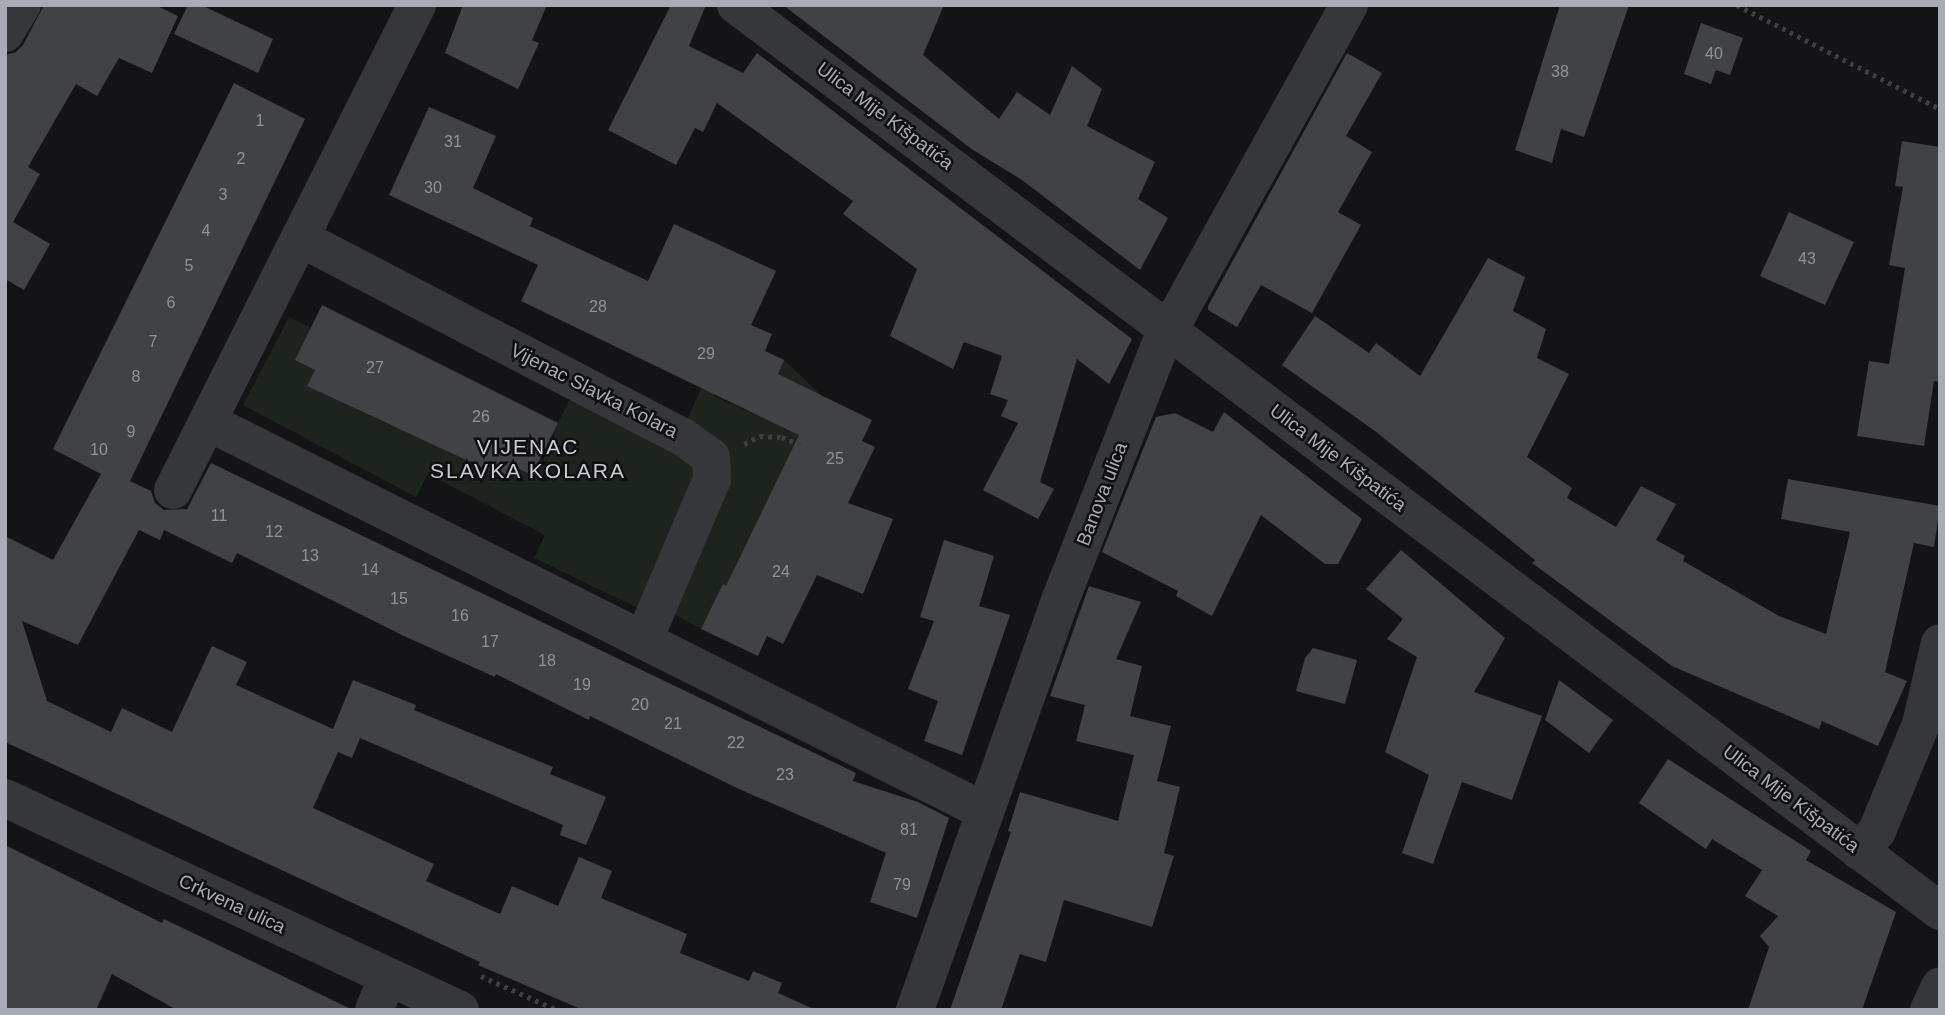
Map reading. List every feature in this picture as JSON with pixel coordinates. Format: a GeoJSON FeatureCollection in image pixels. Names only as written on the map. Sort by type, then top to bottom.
{"type":"FeatureCollection","features":[{"type":"Feature","properties":{"kind":"street"},"geometry":{"type":"LineString","coordinates":[[5,33],[22,5]]}},
{"type":"Feature","properties":{"kind":"street"},"geometry":{"type":"LineString","coordinates":[[173,491],[417,5]]}},
{"type":"Feature","properties":{"kind":"street","name":"Ulica Mije Kišpatića"},"geometry":{"type":"LineString","coordinates":[[736,5],[1940,911]]}},
{"type":"Feature","properties":{"kind":"street","name":"Banova ulica"},"geometry":{"type":"LineString","coordinates":[[915,1010],[1061,598],[1159,348],[1349,5]]}},
{"type":"Feature","properties":{"kind":"street","name":"Vijenac Slavka Kolara"},"geometry":{"type":"LineString","coordinates":[[300,239],[702,447],[711,457]]}},
{"type":"Feature","properties":{"kind":"street"},"geometry":{"type":"LineString","coordinates":[[208,422],[984,811]]}},
{"type":"Feature","properties":{"kind":"street"},"geometry":{"type":"LineString","coordinates":[[644,639],[712,479],[711,457]]}},
{"type":"Feature","properties":{"kind":"street"},"geometry":{"type":"LineString","coordinates":[[1859,851],[1877,831],[1921,724],[1940,643]]}},
{"type":"Feature","properties":{"kind":"street","name":"Crkvena ulica"},"geometry":{"type":"LineString","coordinates":[[5,798],[381,993],[460,1010]]}},
{"type":"Feature","properties":{"kind":"street"},"geometry":{"type":"LineString","coordinates":[[1929,1010],[1940,986]]}},
{"type":"Feature","properties":{"kind":"path"},"geometry":{"type":"LineString","coordinates":[[1737,5],[1940,109]]}},
{"type":"Feature","properties":{"kind":"path"},"geometry":{"type":"LineString","coordinates":[[711,457],[760,436],[782,437],[806,447]]}},
{"type":"Feature","properties":{"kind":"shaded area"},"geometry":{"type":"Polygon","coordinates":[[[289,317],[311,328],[296,360],[315,370],[308,386],[391,426],[396,415],[505,477],[511,465],[533,475],[575,388],[690,451],[699,484],[640,609],[534,558],[545,535],[428,474],[416,497],[243,405],[289,317]]]}},
{"type":"Feature","properties":{"kind":"shaded area"},"geometry":{"type":"Polygon","coordinates":[[[784,360],[820,394],[744,549],[735,590],[723,585],[701,629],[674,614],[713,507],[684,425],[707,377],[719,383],[714,396],[758,416],[784,360]]]}},
{"type":"Feature","properties":{"kind":"building"},"geometry":{"type":"Polygon","coordinates":[[[44,5],[155,5],[178,16],[152,73],[119,58],[97,96],[76,84],[28,167],[40,174],[13,222],[50,244],[24,290],[5,279],[5,55],[16,52],[23,45],[44,5]]]}},
{"type":"Feature","properties":{"kind":"building"},"geometry":{"type":"Polygon","coordinates":[[[188,5],[201,5],[273,39],[258,73],[174,34],[188,5]]]}},
{"type":"Feature","properties":{"kind":"building"},"geometry":{"type":"Polygon","coordinates":[[[463,5],[547,5],[532,40],[539,43],[518,89],[445,53],[463,5]]]}},
{"type":"Feature","properties":{"kind":"building"},"geometry":{"type":"Polygon","coordinates":[[[671,5],[706,5],[689,46],[743,73],[757,53],[1132,339],[1109,384],[1077,359],[1040,482],[1054,489],[1038,519],[983,490],[1018,423],[1001,416],[1008,400],[990,394],[1002,356],[964,342],[953,369],[890,336],[917,269],[843,214],[853,201],[717,103],[703,132],[695,128],[676,165],[608,130],[671,5]]]}},
{"type":"Feature","properties":{"kind":"building"},"geometry":{"type":"Polygon","coordinates":[[[783,5],[944,5],[923,55],[999,119],[1017,92],[1050,115],[1072,66],[1102,89],[1087,126],[1155,162],[1138,199],[1168,218],[1140,270],[1022,180],[973,150],[783,5]]]}},
{"type":"Feature","properties":{"kind":"building"},"geometry":{"type":"Polygon","coordinates":[[[1560,5],[1629,5],[1584,137],[1561,129],[1552,163],[1515,150],[1560,5]]]}},
{"type":"Feature","properties":{"kind":"building"},"geometry":{"type":"Polygon","coordinates":[[[1701,23],[1743,38],[1730,75],[1716,70],[1711,84],[1684,74],[1701,23]]]}},
{"type":"Feature","properties":{"kind":"building"},"geometry":{"type":"Polygon","coordinates":[[[1347,53],[1382,73],[1346,136],[1372,152],[1338,212],[1361,225],[1312,313],[1261,285],[1237,327],[1208,310],[1208,306],[1347,53]]]}},
{"type":"Feature","properties":{"kind":"building"},"geometry":{"type":"Polygon","coordinates":[[[234,83],[305,119],[130,481],[151,491],[155,503],[164,510],[187,509],[211,463],[856,773],[853,781],[918,802],[949,818],[917,918],[870,902],[886,853],[739,789],[590,716],[589,720],[496,674],[495,677],[404,636],[237,553],[232,563],[164,530],[160,540],[139,530],[78,645],[22,621],[47,701],[111,732],[122,708],[172,732],[212,646],[247,662],[236,685],[333,729],[353,680],[416,705],[414,710],[553,767],[550,774],[606,797],[586,845],[560,835],[563,825],[360,738],[352,758],[338,752],[313,808],[434,864],[426,881],[500,914],[512,886],[558,906],[579,857],[612,871],[601,898],[687,934],[680,953],[749,981],[753,971],[782,983],[778,993],[816,1010],[583,1010],[478,965],[480,962],[5,742],[5,536],[53,560],[101,474],[53,449],[234,83]]]}},
{"type":"Feature","properties":{"kind":"building"},"geometry":{"type":"Polygon","coordinates":[[[429,107],[496,136],[473,188],[533,218],[530,226],[648,281],[674,224],[776,271],[751,325],[772,334],[765,351],[784,360],[778,374],[872,420],[862,441],[875,447],[848,503],[893,519],[863,594],[817,575],[783,644],[767,636],[758,656],[701,629],[723,584],[726,586],[799,435],[521,301],[538,265],[389,195],[429,107]]]}},
{"type":"Feature","properties":{"kind":"building"},"geometry":{"type":"Polygon","coordinates":[[[1902,141],[1940,147],[1940,382],[1934,381],[1924,446],[1857,436],[1869,361],[1889,364],[1905,268],[1889,265],[1903,187],[1895,186],[1902,141]]]}},
{"type":"Feature","properties":{"kind":"building"},"geometry":{"type":"Polygon","coordinates":[[[1789,212],[1854,242],[1825,305],[1760,276],[1789,212]]]}},
{"type":"Feature","properties":{"kind":"building"},"geometry":{"type":"Polygon","coordinates":[[[1488,258],[1525,277],[1513,311],[1546,329],[1537,358],[1569,374],[1527,457],[1572,488],[1567,498],[1616,527],[1641,486],[1676,504],[1656,540],[1685,556],[1683,561],[1779,616],[1826,634],[1850,532],[1781,519],[1788,479],[1940,506],[1934,547],[1914,543],[1885,672],[1907,681],[1878,746],[1822,721],[1819,729],[1672,666],[1532,563],[1535,560],[1375,431],[1282,365],[1315,316],[1369,353],[1376,343],[1420,376],[1488,258]]]}},
{"type":"Feature","properties":{"kind":"building"},"geometry":{"type":"Polygon","coordinates":[[[322,305],[558,423],[532,475],[511,465],[505,478],[307,386],[315,370],[295,360],[322,305]]]}},
{"type":"Feature","properties":{"kind":"building"},"geometry":{"type":"Polygon","coordinates":[[[1224,412],[1362,519],[1338,564],[1325,564],[1261,515],[1212,616],[1176,596],[1178,591],[1102,552],[1156,417],[1175,413],[1213,432],[1224,412]]]}},
{"type":"Feature","properties":{"kind":"building"},"geometry":{"type":"Polygon","coordinates":[[[944,540],[994,556],[979,606],[1010,615],[962,755],[924,741],[938,701],[908,689],[934,621],[920,617],[944,540]]]}},
{"type":"Feature","properties":{"kind":"building"},"geometry":{"type":"Polygon","coordinates":[[[1401,550],[1505,638],[1474,692],[1542,716],[1512,800],[1462,782],[1433,864],[1402,853],[1429,775],[1385,752],[1417,657],[1387,639],[1403,619],[1366,589],[1401,550]]]}},
{"type":"Feature","properties":{"kind":"building"},"geometry":{"type":"Polygon","coordinates":[[[1089,586],[1141,602],[1116,659],[1142,666],[1130,716],[1171,726],[1157,781],[1180,787],[1164,853],[1174,856],[1152,927],[1064,900],[1046,962],[1020,954],[1001,1010],[950,1010],[1011,832],[1008,831],[1020,792],[1118,821],[1134,755],[1076,741],[1085,705],[1050,696],[1089,586]]]}},
{"type":"Feature","properties":{"kind":"building"},"geometry":{"type":"Polygon","coordinates":[[[1313,648],[1357,660],[1345,704],[1296,691],[1305,658],[1313,648]]]}},
{"type":"Feature","properties":{"kind":"building"},"geometry":{"type":"Polygon","coordinates":[[[1559,680],[1613,720],[1589,753],[1545,720],[1559,680]]]}},
{"type":"Feature","properties":{"kind":"building"},"geometry":{"type":"Polygon","coordinates":[[[1668,759],[1811,851],[1806,860],[1896,912],[1862,1010],[1748,1010],[1769,947],[1760,936],[1778,916],[1745,896],[1762,870],[1712,839],[1706,849],[1639,803],[1668,759]]]}},
{"type":"Feature","properties":{"kind":"building"},"geometry":{"type":"Polygon","coordinates":[[[5,845],[162,923],[164,919],[353,1010],[177,1010],[112,974],[96,1010],[5,1010],[5,845]]]}},
{"type":"Feature","properties":{"kind":"district","name":"VIJENAC SLAVKA KOLARA"},"geometry":{"type":"Point","coordinates":[528,459]}}]}
